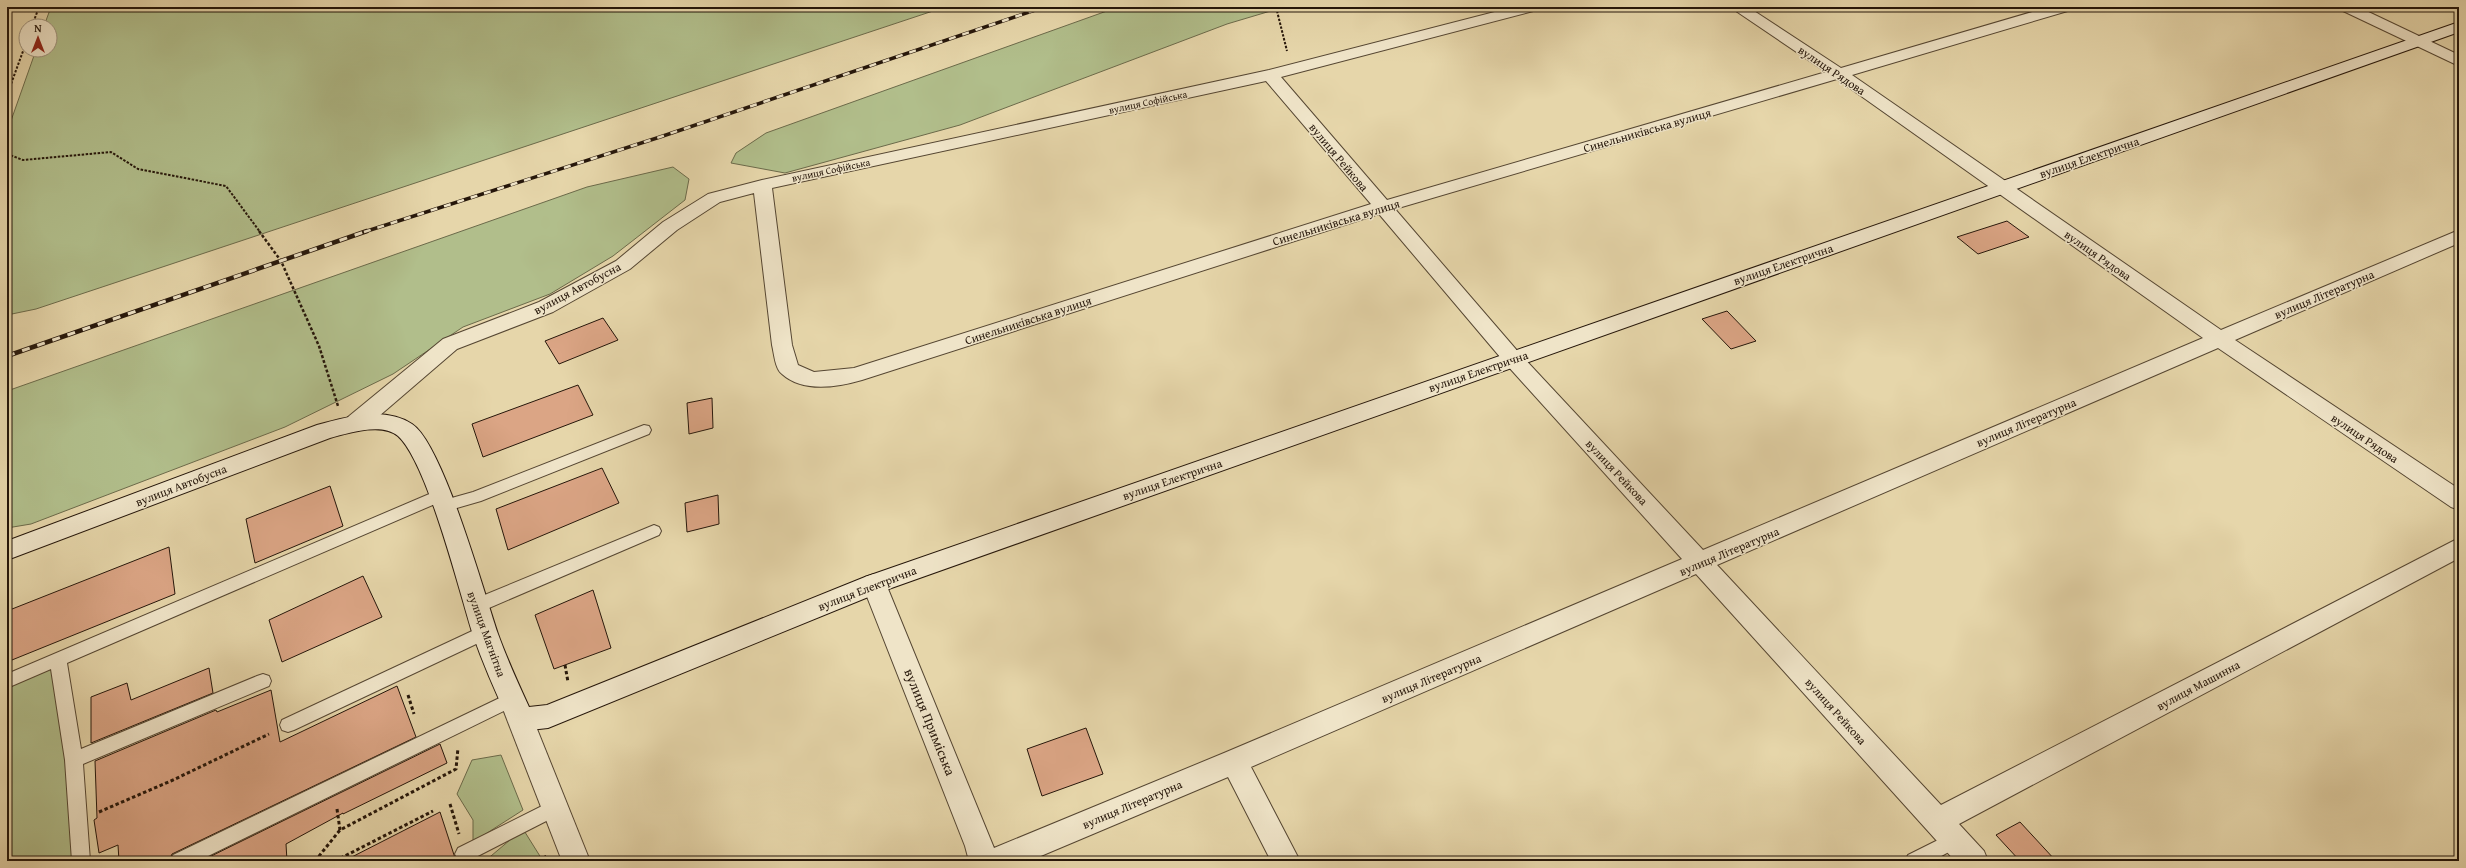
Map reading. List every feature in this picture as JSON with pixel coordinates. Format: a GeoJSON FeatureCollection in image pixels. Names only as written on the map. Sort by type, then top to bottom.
{"type":"FeatureCollection","features":[{"type":"Feature","properties":{"kind":"street","name":"вулиця Софійська"},"geometry":{"type":"LineString","coordinates":[[762,185],[1280,73],[1532,7]]}},
{"type":"Feature","properties":{"kind":"street","name":"вулиця Рядова"},"geometry":{"type":"LineString","coordinates":[[1738,7],[1840,74],[2219,339],[2459,501]]}},
{"type":"Feature","properties":{"kind":"street","name":"Синельниківська вулиця"},"geometry":{"type":"LineString","coordinates":[[762,185],[782,344],[789,369],[812,380],[855,375],[1382,207],[2066,7]]}},
{"type":"Feature","properties":{"kind":"street"},"geometry":{"type":"LineString","coordinates":[[2346,7],[2459,61]]}},
{"type":"Feature","properties":{"kind":"street","name":"вулиця Електрична"},"geometry":{"type":"LineString","coordinates":[[516,709],[548,716],[874,584],[2459,27]]}},
{"type":"Feature","properties":{"kind":"street","name":"вулиця Рейкова"},"geometry":{"type":"LineString","coordinates":[[1280,73],[1382,207],[1513,359],[1974,861]]}},
{"type":"Feature","properties":{"kind":"street","name":"вулиця Автобусна"},"geometry":{"type":"LineString","coordinates":[[7,551],[324,430],[347,416],[450,344],[546,307],[623,265],[670,226],[714,198],[762,185]]}},
{"type":"Feature","properties":{"kind":"street","name":"вулиця Літературна"},"geometry":{"type":"LineString","coordinates":[[996,861],[1234,762],[2459,236]]}},
{"type":"Feature","properties":{"kind":"street","name":"вулиця Автобусна"},"geometry":{"type":"LineString","coordinates":[[347,416],[384,423]]}},
{"type":"Feature","properties":{"kind":"street","name":"вулиця Магнітна"},"geometry":{"type":"LineString","coordinates":[[384,423],[405,430],[421,449],[441,501],[485,632],[576,861]]}},
{"type":"Feature","properties":{"kind":"street","name":"вулиця Машинна"},"geometry":{"type":"LineString","coordinates":[[1937,821],[2459,547]]}},
{"type":"Feature","properties":{"kind":"street","name":"вулиця Приміська"},"geometry":{"type":"LineString","coordinates":[[874,584],[980,846],[983,861]]}},
{"type":"Feature","properties":{"kind":"street"},"geometry":{"type":"LineString","coordinates":[[1234,762],[1286,861]]}},
{"type":"Feature","properties":{"kind":"lane"},"geometry":{"type":"LineString","coordinates":[[7,681],[441,501],[476,497],[644,430]]}},
{"type":"Feature","properties":{"kind":"lane"},"geometry":{"type":"LineString","coordinates":[[476,606],[654,531]]}},
{"type":"Feature","properties":{"kind":"lane"},"geometry":{"type":"LineString","coordinates":[[288,725],[485,632]]}},
{"type":"Feature","properties":{"kind":"lane"},"geometry":{"type":"LineString","coordinates":[[58,659],[74,760],[81,861]]}},
{"type":"Feature","properties":{"kind":"lane"},"geometry":{"type":"LineString","coordinates":[[74,760],[263,681]]}},
{"type":"Feature","properties":{"kind":"lane"},"geometry":{"type":"LineString","coordinates":[[179,861],[516,709]]}},
{"type":"Feature","properties":{"kind":"lane"},"geometry":{"type":"LineString","coordinates":[[464,854],[554,808]]}},
{"type":"Feature","properties":{"kind":"lane"},"geometry":{"type":"LineString","coordinates":[[1914,861],[1954,840]]}},
{"type":"Feature","properties":{"kind":"path"},"geometry":{"type":"LineString","coordinates":[[35,18],[39,7]]}},
{"type":"Feature","properties":{"kind":"path"},"geometry":{"type":"LineString","coordinates":[[1276,7],[1289,59],[1280,73]]}},
{"type":"Feature","properties":{"kind":"path"},"geometry":{"type":"LineString","coordinates":[[7,95],[21,58]]}},
{"type":"Feature","properties":{"kind":"path"},"geometry":{"type":"LineString","coordinates":[[7,154],[23,160],[111,152],[138,169],[226,186],[281,261],[319,346],[347,416]]}},
{"type":"Feature","properties":{"kind":"path"},"geometry":{"type":"LineString","coordinates":[[565,665],[568,684]]}},
{"type":"Feature","properties":{"kind":"path"},"geometry":{"type":"LineString","coordinates":[[408,695],[414,714]]}},
{"type":"Feature","properties":{"kind":"path"},"geometry":{"type":"LineString","coordinates":[[78,821],[173,780],[288,725]]}},
{"type":"Feature","properties":{"kind":"path"},"geometry":{"type":"LineString","coordinates":[[315,861],[340,830],[456,769]]}},
{"type":"Feature","properties":{"kind":"path"},"geometry":{"type":"LineString","coordinates":[[450,804],[464,854]]}},
{"type":"Feature","properties":{"kind":"path"},"geometry":{"type":"LineString","coordinates":[[335,861],[433,811]]}},
{"type":"Feature","properties":{"kind":"green space"},"geometry":{"type":"Polygon","coordinates":[[[51,7],[945,7],[36,309],[7,315],[7,132],[33,58],[58,58],[58,18],[47,18],[51,7]]]}},
{"type":"Feature","properties":{"kind":"green space"},"geometry":{"type":"Polygon","coordinates":[[[1118,7],[1284,7],[1227,24],[960,125],[785,173],[731,163],[736,153],[766,133],[1118,7]]]}},
{"type":"Feature","properties":{"kind":"green space"},"geometry":{"type":"Polygon","coordinates":[[[673,167],[689,179],[685,200],[613,256],[550,294],[463,327],[393,374],[285,427],[31,524],[7,528],[7,391],[587,187],[673,167]]]}},
{"type":"Feature","properties":{"kind":"green space"},"geometry":{"type":"Polygon","coordinates":[[[58,659],[81,861],[7,861],[7,681],[58,659]]]}},
{"type":"Feature","properties":{"kind":"green space"},"geometry":{"type":"Polygon","coordinates":[[[501,755],[523,810],[473,842],[473,820],[457,794],[472,760],[501,755]]]}},
{"type":"Feature","properties":{"kind":"green space"},"geometry":{"type":"Polygon","coordinates":[[[523,829],[543,861],[485,861],[523,829]]]}},
{"type":"Feature","properties":{"kind":"building"},"geometry":{"type":"Polygon","coordinates":[[[2007,221],[2029,237],[1978,254],[1957,237],[2007,221]]]}},
{"type":"Feature","properties":{"kind":"building"},"geometry":{"type":"Polygon","coordinates":[[[1727,311],[1756,341],[1731,349],[1702,319],[1727,311]]]}},
{"type":"Feature","properties":{"kind":"building"},"geometry":{"type":"Polygon","coordinates":[[[603,318],[618,340],[559,364],[545,341],[603,318]]]}},
{"type":"Feature","properties":{"kind":"building"},"geometry":{"type":"Polygon","coordinates":[[[578,385],[593,415],[483,457],[472,424],[578,385]]]}},
{"type":"Feature","properties":{"kind":"building"},"geometry":{"type":"Polygon","coordinates":[[[712,398],[713,428],[689,434],[687,403],[712,398]]]}},
{"type":"Feature","properties":{"kind":"building"},"geometry":{"type":"Polygon","coordinates":[[[602,468],[619,503],[508,550],[496,509],[602,468]]]}},
{"type":"Feature","properties":{"kind":"building"},"geometry":{"type":"Polygon","coordinates":[[[330,486],[343,526],[255,563],[246,519],[330,486]]]}},
{"type":"Feature","properties":{"kind":"building"},"geometry":{"type":"Polygon","coordinates":[[[718,495],[719,524],[687,532],[685,503],[718,495]]]}},
{"type":"Feature","properties":{"kind":"building"},"geometry":{"type":"Polygon","coordinates":[[[169,547],[175,594],[7,662],[7,611],[169,547]]]}},
{"type":"Feature","properties":{"kind":"building"},"geometry":{"type":"Polygon","coordinates":[[[363,576],[382,617],[282,662],[269,620],[363,576]]]}},
{"type":"Feature","properties":{"kind":"building"},"geometry":{"type":"Polygon","coordinates":[[[593,590],[611,648],[554,669],[535,615],[593,590]]]}},
{"type":"Feature","properties":{"kind":"building"},"geometry":{"type":"Polygon","coordinates":[[[209,668],[213,693],[91,743],[91,697],[127,683],[131,700],[209,668]]]}},
{"type":"Feature","properties":{"kind":"building"},"geometry":{"type":"Polygon","coordinates":[[[397,686],[416,737],[172,854],[169,861],[119,861],[118,845],[99,853],[94,820],[97,818],[95,761],[216,710],[217,712],[271,690],[280,742],[397,686]]]}},
{"type":"Feature","properties":{"kind":"building"},"geometry":{"type":"Polygon","coordinates":[[[1086,728],[1103,774],[1042,796],[1027,749],[1086,728]]]}},
{"type":"Feature","properties":{"kind":"building"},"geometry":{"type":"Polygon","coordinates":[[[440,744],[447,763],[343,813],[286,844],[287,861],[201,861],[440,744]]]}},
{"type":"Feature","properties":{"kind":"building"},"geometry":{"type":"Polygon","coordinates":[[[440,812],[456,861],[344,861],[440,812]]]}},
{"type":"Feature","properties":{"kind":"building"},"geometry":{"type":"Polygon","coordinates":[[[2020,822],[2056,861],[2020,861],[1996,835],[2020,822]]]}},
{"type":"Feature","properties":{"kind":"railway"},"geometry":{"type":"LineString","coordinates":[[366,231],[660,137],[1044,7]]}},
{"type":"Feature","properties":{"kind":"railway"},"geometry":{"type":"LineString","coordinates":[[7,356],[366,231]]}}]}
